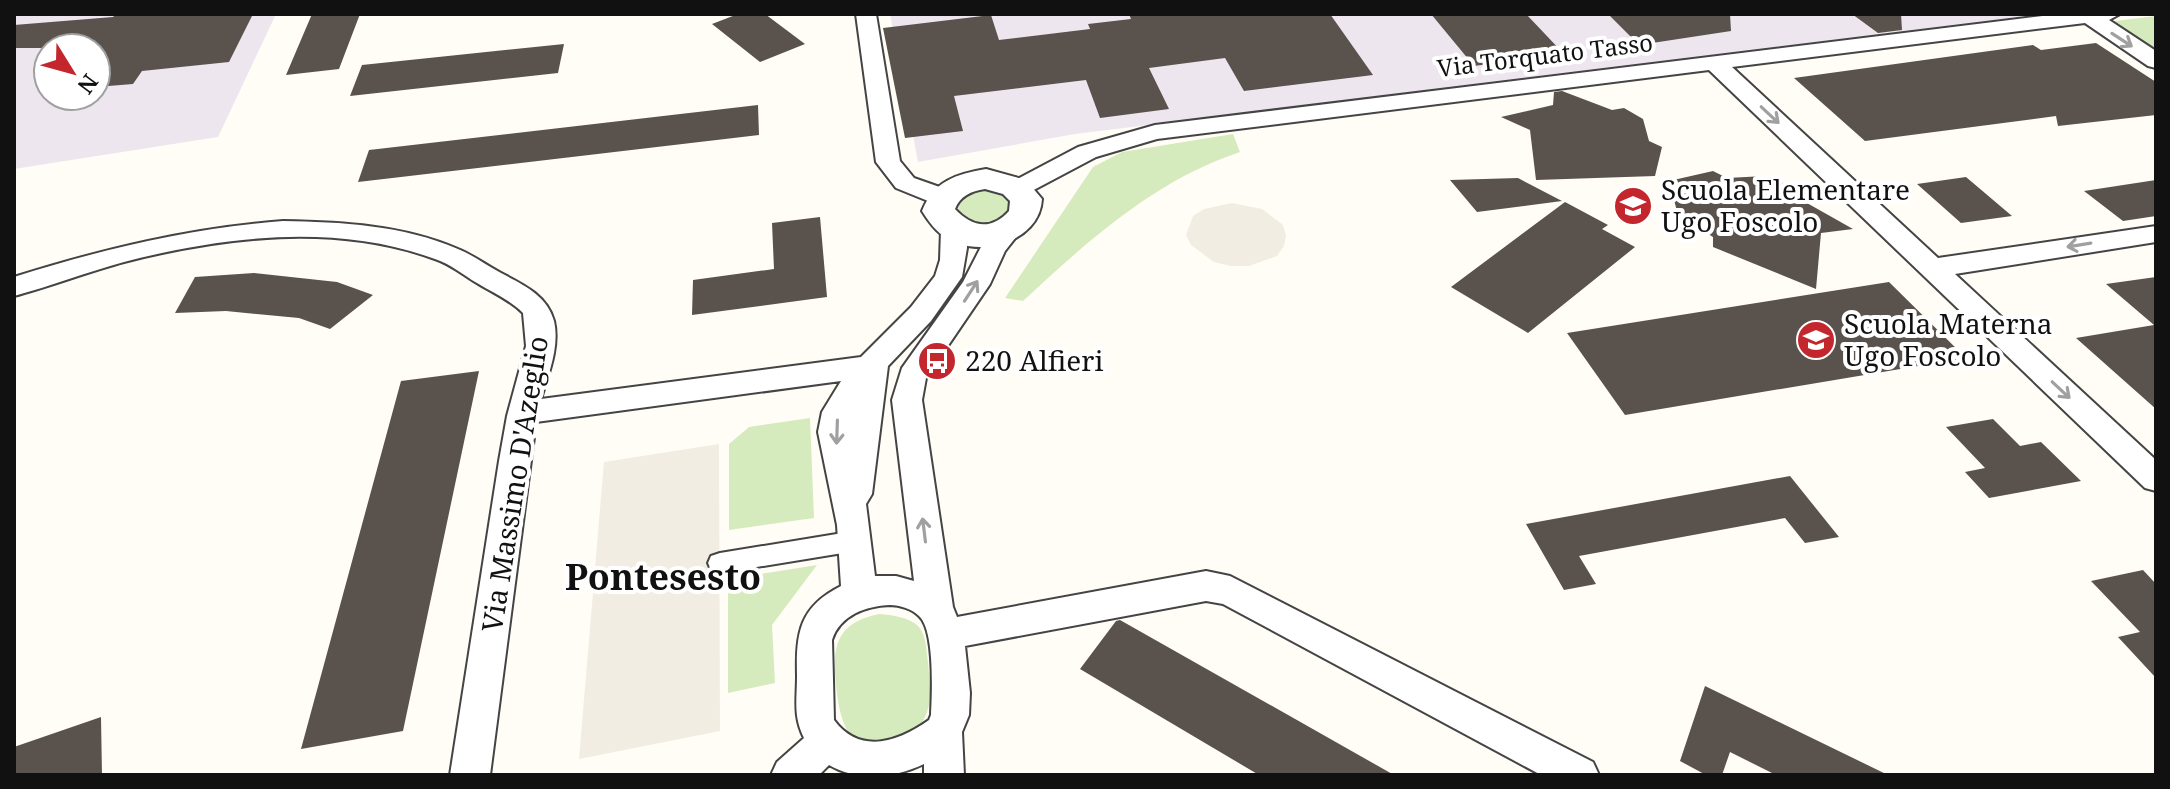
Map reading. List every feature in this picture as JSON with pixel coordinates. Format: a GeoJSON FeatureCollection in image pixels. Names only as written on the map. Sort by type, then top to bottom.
{"type":"FeatureCollection","features":[{"type":"Feature","properties":{"kind":"street"},"geometry":{"type":"LineString","coordinates":[[866,14],[888,162],[905,183],[942,197]]}},
{"type":"Feature","properties":{"kind":"street"},"geometry":{"type":"LineString","coordinates":[[2095,15],[2156,61]]}},
{"type":"Feature","properties":{"kind":"street","name":"Via Torquato Tasso"},"geometry":{"type":"LineString","coordinates":[[1019,188],[1087,152],[1109,143],[1155,132],[2095,15]]}},
{"type":"Feature","properties":{"kind":"street"},"geometry":{"type":"LineString","coordinates":[[1713,62],[2156,479]]}},
{"type":"Feature","properties":{"kind":"street"},"geometry":{"type":"LineString","coordinates":[[859,594],[854,530],[873,366],[947,279],[955,256],[954,230],[938,211],[942,197],[952,188],[977,180],[1005,182],[1019,188],[1028,198],[1029,211],[993,247],[976,284],[912,376],[907,400],[941,621],[950,715],[943,732],[944,775]]}},
{"type":"Feature","properties":{"kind":"street","name":"Via Massimo D'Azeglio"},"geometry":{"type":"LineString","coordinates":[[14,287],[85,262],[170,242],[250,231],[324,229],[390,237],[448,254],[526,299],[537,310],[542,340],[523,413],[470,775]]}},
{"type":"Feature","properties":{"kind":"street"},"geometry":{"type":"LineString","coordinates":[[954,230],[984,236],[1007,232]]}},
{"type":"Feature","properties":{"kind":"street"},"geometry":{"type":"LineString","coordinates":[[1933,268],[2156,234]]}},
{"type":"Feature","properties":{"kind":"street"},"geometry":{"type":"LineString","coordinates":[[523,413],[873,366]]}},
{"type":"Feature","properties":{"kind":"street"},"geometry":{"type":"LineString","coordinates":[[720,563],[854,530]]}},
{"type":"Feature","properties":{"kind":"street"},"geometry":{"type":"LineString","coordinates":[[941,621],[1206,586],[1230,591],[1579,775]]}},
{"type":"Feature","properties":{"kind":"street"},"geometry":{"type":"LineString","coordinates":[[941,621],[913,595],[890,590],[859,594],[836,606],[823,621],[814,639],[815,720],[827,742],[844,755],[874,769],[922,748],[943,732]]}},
{"type":"Feature","properties":{"kind":"street"},"geometry":{"type":"LineString","coordinates":[[791,775],[827,742]]}},
{"type":"Feature","properties":{"kind":"shaded area"},"geometry":{"type":"Polygon","coordinates":[[[14,14],[276,14],[218,137],[14,169],[14,14]]]}},
{"type":"Feature","properties":{"kind":"shaded area"},"geometry":{"type":"Polygon","coordinates":[[[890,14],[2049,14],[1075,134],[918,162],[890,14]]]}},
{"type":"Feature","properties":{"kind":"shaded area"},"geometry":{"type":"Polygon","coordinates":[[[1232,203],[1262,209],[1283,225],[1286,236],[1277,256],[1249,266],[1231,266],[1214,262],[1191,245],[1186,235],[1193,216],[1204,209],[1232,203]]]}},
{"type":"Feature","properties":{"kind":"shaded area"},"geometry":{"type":"Polygon","coordinates":[[[719,444],[720,731],[579,759],[604,462],[719,444]]]}},
{"type":"Feature","properties":{"kind":"green space"},"geometry":{"type":"Polygon","coordinates":[[[2156,16],[2156,54],[2107,22],[2156,16]]]}},
{"type":"Feature","properties":{"kind":"green space"},"geometry":{"type":"Polygon","coordinates":[[[1233,134],[1240,152],[1179,179],[1124,214],[1023,301],[1005,298],[1093,167],[1122,152],[1233,134]]]}},
{"type":"Feature","properties":{"kind":"green space"},"geometry":{"type":"Polygon","coordinates":[[[986,188],[1004,192],[1015,207],[1000,223],[971,224],[958,215],[957,203],[968,193],[986,188]]]}},
{"type":"Feature","properties":{"kind":"green space"},"geometry":{"type":"Polygon","coordinates":[[[810,418],[814,518],[729,530],[729,444],[749,427],[810,418]]]}},
{"type":"Feature","properties":{"kind":"green space"},"geometry":{"type":"Polygon","coordinates":[[[817,565],[772,625],[775,683],[728,693],[728,579],[817,565]]]}},
{"type":"Feature","properties":{"kind":"green space"},"geometry":{"type":"Polygon","coordinates":[[[879,614],[906,619],[919,627],[926,644],[930,687],[929,706],[921,723],[904,737],[883,741],[849,734],[840,710],[835,671],[837,648],[845,630],[854,623],[879,614]]]}},
{"type":"Feature","properties":{"kind":"building"},"geometry":{"type":"Polygon","coordinates":[[[116,14],[253,14],[229,62],[142,71],[133,84],[112,86],[112,32],[32,32],[32,48],[14,48],[14,25],[113,17],[116,14]]]}},
{"type":"Feature","properties":{"kind":"building"},"geometry":{"type":"Polygon","coordinates":[[[312,14],[360,14],[339,69],[286,75],[312,14]]]}},
{"type":"Feature","properties":{"kind":"building"},"geometry":{"type":"Polygon","coordinates":[[[738,14],[765,14],[805,44],[760,62],[712,24],[738,14]]]}},
{"type":"Feature","properties":{"kind":"building"},"geometry":{"type":"Polygon","coordinates":[[[1129,14],[1330,14],[1373,75],[1244,91],[1225,58],[1149,68],[1169,109],[1100,118],[1086,80],[954,96],[963,131],[905,138],[883,28],[991,15],[999,40],[1090,29],[1088,24],[1131,19],[1129,14]]]}},
{"type":"Feature","properties":{"kind":"building"},"geometry":{"type":"Polygon","coordinates":[[[1431,14],[1526,14],[1564,54],[1474,66],[1431,14]]]}},
{"type":"Feature","properties":{"kind":"building"},"geometry":{"type":"Polygon","coordinates":[[[1608,14],[1730,14],[1731,31],[1639,45],[1608,14]]]}},
{"type":"Feature","properties":{"kind":"building"},"geometry":{"type":"Polygon","coordinates":[[[1852,14],[1901,14],[1902,30],[1878,33],[1852,14]]]}},
{"type":"Feature","properties":{"kind":"building"},"geometry":{"type":"Polygon","coordinates":[[[2096,43],[2156,82],[2156,115],[2058,126],[2056,116],[1865,141],[1794,78],[2033,45],[2041,50],[2096,43]]]}},
{"type":"Feature","properties":{"kind":"building"},"geometry":{"type":"Polygon","coordinates":[[[564,44],[558,73],[350,96],[362,65],[564,44]]]}},
{"type":"Feature","properties":{"kind":"building"},"geometry":{"type":"Polygon","coordinates":[[[1562,91],[1612,110],[1624,108],[1643,119],[1649,141],[1662,147],[1655,176],[1536,180],[1530,130],[1501,117],[1553,105],[1554,92],[1562,91]]]}},
{"type":"Feature","properties":{"kind":"building"},"geometry":{"type":"Polygon","coordinates":[[[758,105],[759,135],[358,182],[369,150],[758,105]]]}},
{"type":"Feature","properties":{"kind":"building"},"geometry":{"type":"Polygon","coordinates":[[[1713,171],[1727,178],[1765,176],[1791,186],[1791,194],[1853,229],[1821,233],[1816,289],[1713,247],[1713,237],[1678,215],[1669,181],[1713,171]]]}},
{"type":"Feature","properties":{"kind":"building"},"geometry":{"type":"Polygon","coordinates":[[[1966,177],[2012,216],[1961,223],[1917,184],[1966,177]]]}},
{"type":"Feature","properties":{"kind":"building"},"geometry":{"type":"Polygon","coordinates":[[[1518,178],[1562,201],[1477,212],[1450,180],[1518,178]]]}},
{"type":"Feature","properties":{"kind":"building"},"geometry":{"type":"Polygon","coordinates":[[[2156,180],[2156,216],[2123,221],[2084,191],[2156,180]]]}},
{"type":"Feature","properties":{"kind":"building"},"geometry":{"type":"Polygon","coordinates":[[[1565,202],[1608,225],[1602,229],[1635,247],[1528,333],[1451,287],[1565,202]]]}},
{"type":"Feature","properties":{"kind":"building"},"geometry":{"type":"Polygon","coordinates":[[[820,217],[827,297],[692,315],[693,280],[774,269],[772,223],[820,217]]]}},
{"type":"Feature","properties":{"kind":"building"},"geometry":{"type":"Polygon","coordinates":[[[254,273],[337,282],[373,295],[330,329],[299,318],[226,311],[175,313],[195,277],[254,273]]]}},
{"type":"Feature","properties":{"kind":"building"},"geometry":{"type":"Polygon","coordinates":[[[2156,277],[2156,409],[2076,338],[2154,325],[2106,284],[2156,277]]]}},
{"type":"Feature","properties":{"kind":"building"},"geometry":{"type":"Polygon","coordinates":[[[1889,282],[1966,358],[1625,415],[1567,333],[1889,282]]]}},
{"type":"Feature","properties":{"kind":"building"},"geometry":{"type":"Polygon","coordinates":[[[479,371],[403,731],[301,749],[401,381],[479,371]]]}},
{"type":"Feature","properties":{"kind":"building"},"geometry":{"type":"Polygon","coordinates":[[[1993,419],[2020,446],[2041,442],[2081,481],[1989,498],[1965,472],[1985,468],[1946,427],[1993,419]]]}},
{"type":"Feature","properties":{"kind":"building"},"geometry":{"type":"Polygon","coordinates":[[[1790,476],[1839,537],[1805,543],[1785,518],[1579,556],[1596,584],[1564,590],[1526,524],[1790,476]]]}},
{"type":"Feature","properties":{"kind":"building"},"geometry":{"type":"Polygon","coordinates":[[[2143,570],[2156,584],[2156,678],[2118,637],[2140,632],[2091,581],[2143,570]]]}},
{"type":"Feature","properties":{"kind":"building"},"geometry":{"type":"Polygon","coordinates":[[[1120,620],[1394,775],[1259,775],[1080,669],[1116,621],[1120,620]]]}},
{"type":"Feature","properties":{"kind":"building"},"geometry":{"type":"Polygon","coordinates":[[[1705,686],[1888,775],[1776,775],[1730,752],[1722,775],[1706,775],[1680,761],[1705,686]]]}},
{"type":"Feature","properties":{"kind":"building"},"geometry":{"type":"Polygon","coordinates":[[[101,717],[102,775],[14,775],[14,747],[101,717]]]}},
{"type":"Feature","properties":{"kind":"place","name":"Scuola Elementare Ugo Foscolo"},"geometry":{"type":"Point","coordinates":[1633,206]}},
{"type":"Feature","properties":{"kind":"place","name":"Scuola Materna Ugo Foscolo"},"geometry":{"type":"Point","coordinates":[1816,340]}},
{"type":"Feature","properties":{"kind":"place","name":"220 Alfieri"},"geometry":{"type":"Point","coordinates":[937,361]}},
{"type":"Feature","properties":{"kind":"district","name":"Pontesesto"},"geometry":{"type":"Point","coordinates":[663,577]}}]}
